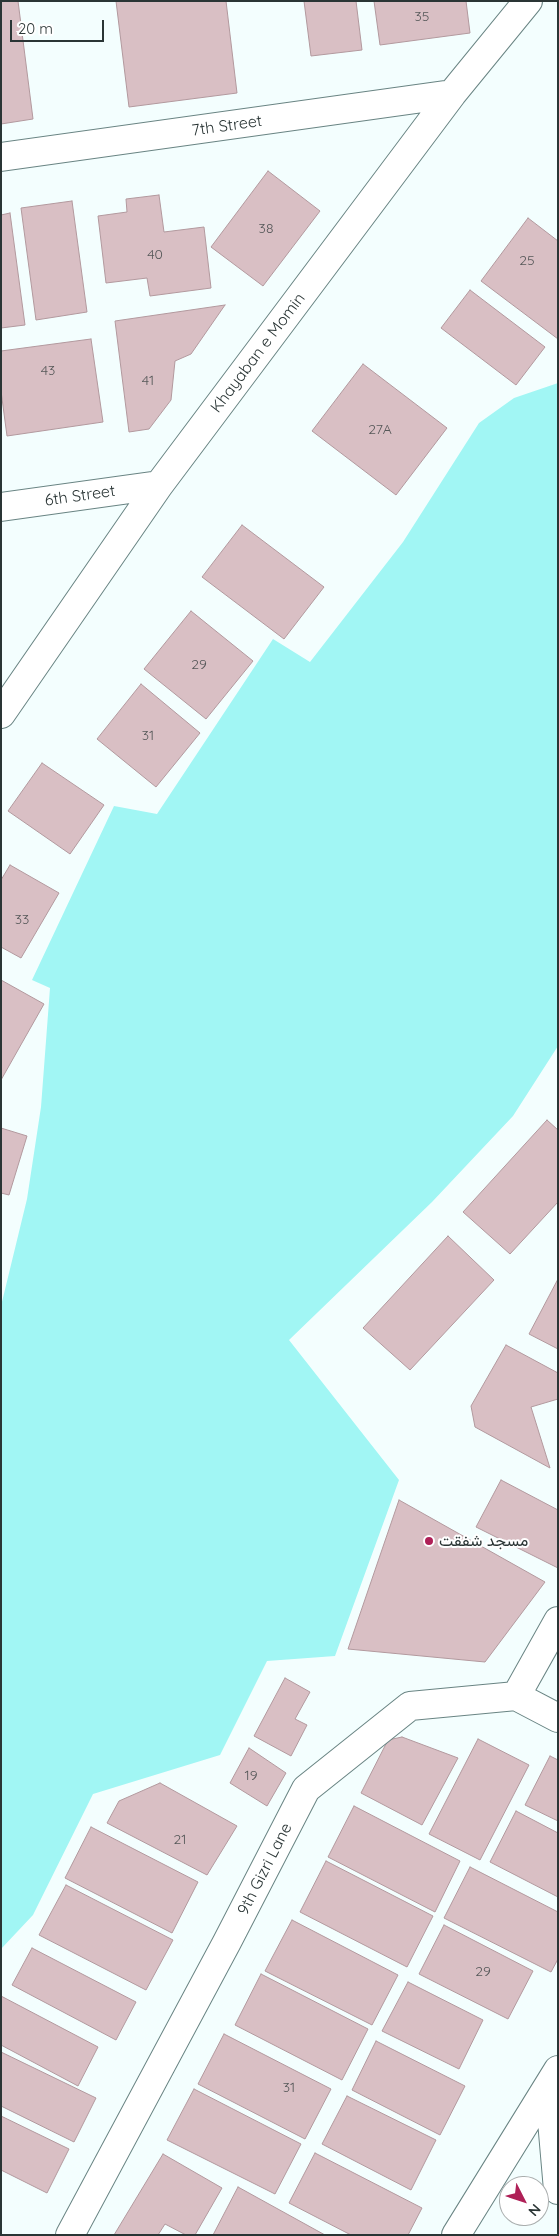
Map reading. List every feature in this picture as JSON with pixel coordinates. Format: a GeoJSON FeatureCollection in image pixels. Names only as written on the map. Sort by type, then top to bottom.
{"type":"FeatureCollection","features":[{"type":"Feature","properties":{"kind":"street","name":"Khayaban e Momin"},"geometry":{"type":"LineString","coordinates":[[1,714],[159,485],[452,94],[528,1]]}},
{"type":"Feature","properties":{"kind":"street","name":"7th Street"},"geometry":{"type":"LineString","coordinates":[[1,157],[452,94]]}},
{"type":"Feature","properties":{"kind":"street","name":"6th Street"},"geometry":{"type":"LineString","coordinates":[[1,507],[159,485]]}},
{"type":"Feature","properties":{"kind":"street"},"geometry":{"type":"LineString","coordinates":[[558,1621],[516,1696],[558,1718]]}},
{"type":"Feature","properties":{"kind":"street","name":"9th Gizri Lane"},"geometry":{"type":"LineString","coordinates":[[70,2235],[227,1942],[306,1789],[410,1706],[516,1696]]}},
{"type":"Feature","properties":{"kind":"street"},"geometry":{"type":"LineString","coordinates":[[555,2083],[558,2190]]}},
{"type":"Feature","properties":{"kind":"street"},"geometry":{"type":"LineString","coordinates":[[456,2235],[555,2083]]}},
{"type":"Feature","properties":{"kind":"shaded area"},"geometry":{"type":"Polygon","coordinates":[[[558,383],[558,1046],[513,1116],[432,1202],[289,1340],[399,1480],[335,1656],[267,1661],[220,1755],[93,1794],[33,1915],[1,1949],[1,1306],[27,1199],[41,1107],[50,988],[32,980],[114,806],[157,814],[273,639],[310,662],[403,542],[479,423],[514,398],[558,383]]]}},
{"type":"Feature","properties":{"kind":"building"},"geometry":{"type":"Polygon","coordinates":[[[1,1],[18,1],[33,119],[1,124],[1,1]]]}},
{"type":"Feature","properties":{"kind":"building"},"geometry":{"type":"Polygon","coordinates":[[[116,1],[226,1],[237,93],[129,107],[116,1]]]}},
{"type":"Feature","properties":{"kind":"building"},"geometry":{"type":"Polygon","coordinates":[[[304,1],[356,1],[362,50],[311,56],[304,1]]]}},
{"type":"Feature","properties":{"kind":"building"},"geometry":{"type":"Polygon","coordinates":[[[374,1],[466,1],[470,33],[380,45],[374,1]]]}},
{"type":"Feature","properties":{"kind":"building"},"geometry":{"type":"Polygon","coordinates":[[[268,171],[320,211],[263,286],[211,247],[268,171]]]}},
{"type":"Feature","properties":{"kind":"building"},"geometry":{"type":"Polygon","coordinates":[[[159,195],[164,232],[204,227],[211,288],[150,296],[147,278],[106,283],[98,216],[127,212],[126,199],[159,195]]]}},
{"type":"Feature","properties":{"kind":"building"},"geometry":{"type":"Polygon","coordinates":[[[72,201],[87,312],[36,320],[21,208],[72,201]]]}},
{"type":"Feature","properties":{"kind":"building"},"geometry":{"type":"Polygon","coordinates":[[[10,213],[25,325],[1,328],[1,215],[10,213]]]}},
{"type":"Feature","properties":{"kind":"building"},"geometry":{"type":"Polygon","coordinates":[[[528,218],[558,241],[558,339],[481,281],[528,218]]]}},
{"type":"Feature","properties":{"kind":"building"},"geometry":{"type":"Polygon","coordinates":[[[470,290],[545,347],[516,385],[441,328],[470,290]]]}},
{"type":"Feature","properties":{"kind":"building"},"geometry":{"type":"Polygon","coordinates":[[[225,305],[191,354],[175,361],[171,400],[149,429],[129,432],[115,321],[225,305]]]}},
{"type":"Feature","properties":{"kind":"building"},"geometry":{"type":"Polygon","coordinates":[[[91,339],[103,422],[7,436],[1,391],[1,351],[91,339]]]}},
{"type":"Feature","properties":{"kind":"building"},"geometry":{"type":"Polygon","coordinates":[[[363,364],[447,428],[396,495],[312,431],[363,364]]]}},
{"type":"Feature","properties":{"kind":"building"},"geometry":{"type":"Polygon","coordinates":[[[242,525],[324,587],[284,639],[202,577],[242,525]]]}},
{"type":"Feature","properties":{"kind":"building"},"geometry":{"type":"Polygon","coordinates":[[[191,611],[253,661],[206,719],[144,669],[191,611]]]}},
{"type":"Feature","properties":{"kind":"building"},"geometry":{"type":"Polygon","coordinates":[[[141,684],[200,733],[156,787],[97,739],[141,684]]]}},
{"type":"Feature","properties":{"kind":"building"},"geometry":{"type":"Polygon","coordinates":[[[42,763],[104,805],[70,854],[8,811],[42,763]]]}},
{"type":"Feature","properties":{"kind":"building"},"geometry":{"type":"Polygon","coordinates":[[[10,865],[59,893],[21,958],[1,947],[1,880],[10,865]]]}},
{"type":"Feature","properties":{"kind":"building"},"geometry":{"type":"Polygon","coordinates":[[[1,980],[44,1004],[1,1080],[1,980]]]}},
{"type":"Feature","properties":{"kind":"building"},"geometry":{"type":"Polygon","coordinates":[[[547,1120],[558,1130],[558,1202],[510,1254],[463,1212],[547,1120]]]}},
{"type":"Feature","properties":{"kind":"building"},"geometry":{"type":"Polygon","coordinates":[[[1,1128],[27,1136],[9,1195],[1,1193],[1,1128]]]}},
{"type":"Feature","properties":{"kind":"building"},"geometry":{"type":"Polygon","coordinates":[[[448,1236],[494,1280],[410,1370],[363,1328],[448,1236]]]}},
{"type":"Feature","properties":{"kind":"building"},"geometry":{"type":"Polygon","coordinates":[[[558,1279],[558,1349],[529,1334],[558,1279]]]}},
{"type":"Feature","properties":{"kind":"building"},"geometry":{"type":"Polygon","coordinates":[[[506,1345],[558,1373],[558,1399],[531,1407],[550,1468],[475,1427],[471,1406],[506,1345]]]}},
{"type":"Feature","properties":{"kind":"building"},"geometry":{"type":"Polygon","coordinates":[[[501,1480],[558,1510],[558,1568],[476,1527],[501,1480]]]}},
{"type":"Feature","properties":{"kind":"building","name":"مسجد شفقت"},"geometry":{"type":"Polygon","coordinates":[[[399,1500],[545,1582],[485,1662],[348,1649],[399,1500]]]}},
{"type":"Feature","properties":{"kind":"building"},"geometry":{"type":"Polygon","coordinates":[[[285,1678],[310,1692],[295,1719],[307,1725],[291,1756],[254,1736],[285,1678]]]}},
{"type":"Feature","properties":{"kind":"building"},"geometry":{"type":"Polygon","coordinates":[[[402,1737],[458,1758],[422,1825],[361,1793],[388,1740],[402,1737]]]}},
{"type":"Feature","properties":{"kind":"building"},"geometry":{"type":"Polygon","coordinates":[[[478,1739],[529,1765],[480,1860],[429,1834],[478,1739]]]}},
{"type":"Feature","properties":{"kind":"building"},"geometry":{"type":"Polygon","coordinates":[[[249,1748],[286,1773],[267,1806],[230,1783],[249,1748]]]}},
{"type":"Feature","properties":{"kind":"building"},"geometry":{"type":"Polygon","coordinates":[[[550,1756],[558,1760],[558,1821],[525,1805],[550,1756]]]}},
{"type":"Feature","properties":{"kind":"building"},"geometry":{"type":"Polygon","coordinates":[[[160,1783],[237,1826],[207,1875],[107,1823],[119,1801],[160,1783]]]}},
{"type":"Feature","properties":{"kind":"building"},"geometry":{"type":"Polygon","coordinates":[[[354,1806],[460,1861],[435,1912],[328,1857],[354,1806]]]}},
{"type":"Feature","properties":{"kind":"building"},"geometry":{"type":"Polygon","coordinates":[[[516,1811],[558,1833],[558,1897],[490,1862],[516,1811]]]}},
{"type":"Feature","properties":{"kind":"building"},"geometry":{"type":"Polygon","coordinates":[[[91,1827],[198,1882],[172,1933],[65,1878],[91,1827]]]}},
{"type":"Feature","properties":{"kind":"building"},"geometry":{"type":"Polygon","coordinates":[[[326,1861],[433,1916],[407,1967],[300,1912],[326,1861]]]}},
{"type":"Feature","properties":{"kind":"building"},"geometry":{"type":"Polygon","coordinates":[[[470,1867],[558,1912],[558,1959],[551,1972],[444,1918],[470,1867]]]}},
{"type":"Feature","properties":{"kind":"building"},"geometry":{"type":"Polygon","coordinates":[[[66,1885],[173,1940],[146,1990],[39,1935],[66,1885]]]}},
{"type":"Feature","properties":{"kind":"building"},"geometry":{"type":"Polygon","coordinates":[[[292,1920],[398,1975],[372,2025],[265,1971],[292,1920]]]}},
{"type":"Feature","properties":{"kind":"building"},"geometry":{"type":"Polygon","coordinates":[[[444,1925],[533,1971],[508,2019],[419,1974],[444,1925]]]}},
{"type":"Feature","properties":{"kind":"building"},"geometry":{"type":"Polygon","coordinates":[[[32,1948],[136,2002],[116,2040],[12,1985],[32,1948]]]}},
{"type":"Feature","properties":{"kind":"building"},"geometry":{"type":"Polygon","coordinates":[[[261,1974],[368,2029],[342,2080],[235,2025],[261,1974]]]}},
{"type":"Feature","properties":{"kind":"building"},"geometry":{"type":"Polygon","coordinates":[[[408,1982],[483,2020],[459,2069],[382,2031],[408,1982]]]}},
{"type":"Feature","properties":{"kind":"building"},"geometry":{"type":"Polygon","coordinates":[[[1,1996],[98,2047],[78,2086],[1,2045],[1,1996]]]}},
{"type":"Feature","properties":{"kind":"building"},"geometry":{"type":"Polygon","coordinates":[[[224,2034],[331,2089],[305,2139],[198,2084],[224,2034]]]}},
{"type":"Feature","properties":{"kind":"building"},"geometry":{"type":"Polygon","coordinates":[[[376,2041],[465,2086],[440,2135],[352,2090],[376,2041]]]}},
{"type":"Feature","properties":{"kind":"building"},"geometry":{"type":"Polygon","coordinates":[[[1,2052],[96,2098],[74,2142],[1,2106],[1,2052]]]}},
{"type":"Feature","properties":{"kind":"building"},"geometry":{"type":"Polygon","coordinates":[[[194,2089],[301,2144],[275,2194],[167,2140],[194,2089]]]}},
{"type":"Feature","properties":{"kind":"building"},"geometry":{"type":"Polygon","coordinates":[[[347,2096],[436,2140],[411,2190],[322,2144],[347,2096]]]}},
{"type":"Feature","properties":{"kind":"building"},"geometry":{"type":"Polygon","coordinates":[[[1,2116],[69,2149],[47,2193],[1,2170],[1,2116]]]}},
{"type":"Feature","properties":{"kind":"building"},"geometry":{"type":"Polygon","coordinates":[[[315,2153],[422,2208],[408,2235],[351,2235],[289,2203],[315,2153]]]}},
{"type":"Feature","properties":{"kind":"building"},"geometry":{"type":"Polygon","coordinates":[[[163,2154],[222,2188],[195,2235],[186,2235],[165,2224],[158,2235],[114,2235],[163,2154]]]}},
{"type":"Feature","properties":{"kind":"building"},"geometry":{"type":"Polygon","coordinates":[[[238,2187],[325,2235],[213,2235],[238,2187]]]}},
{"type":"Feature","properties":{"kind":"place","name":"مسجد شفقت"},"geometry":{"type":"Point","coordinates":[429,1541]}}]}
